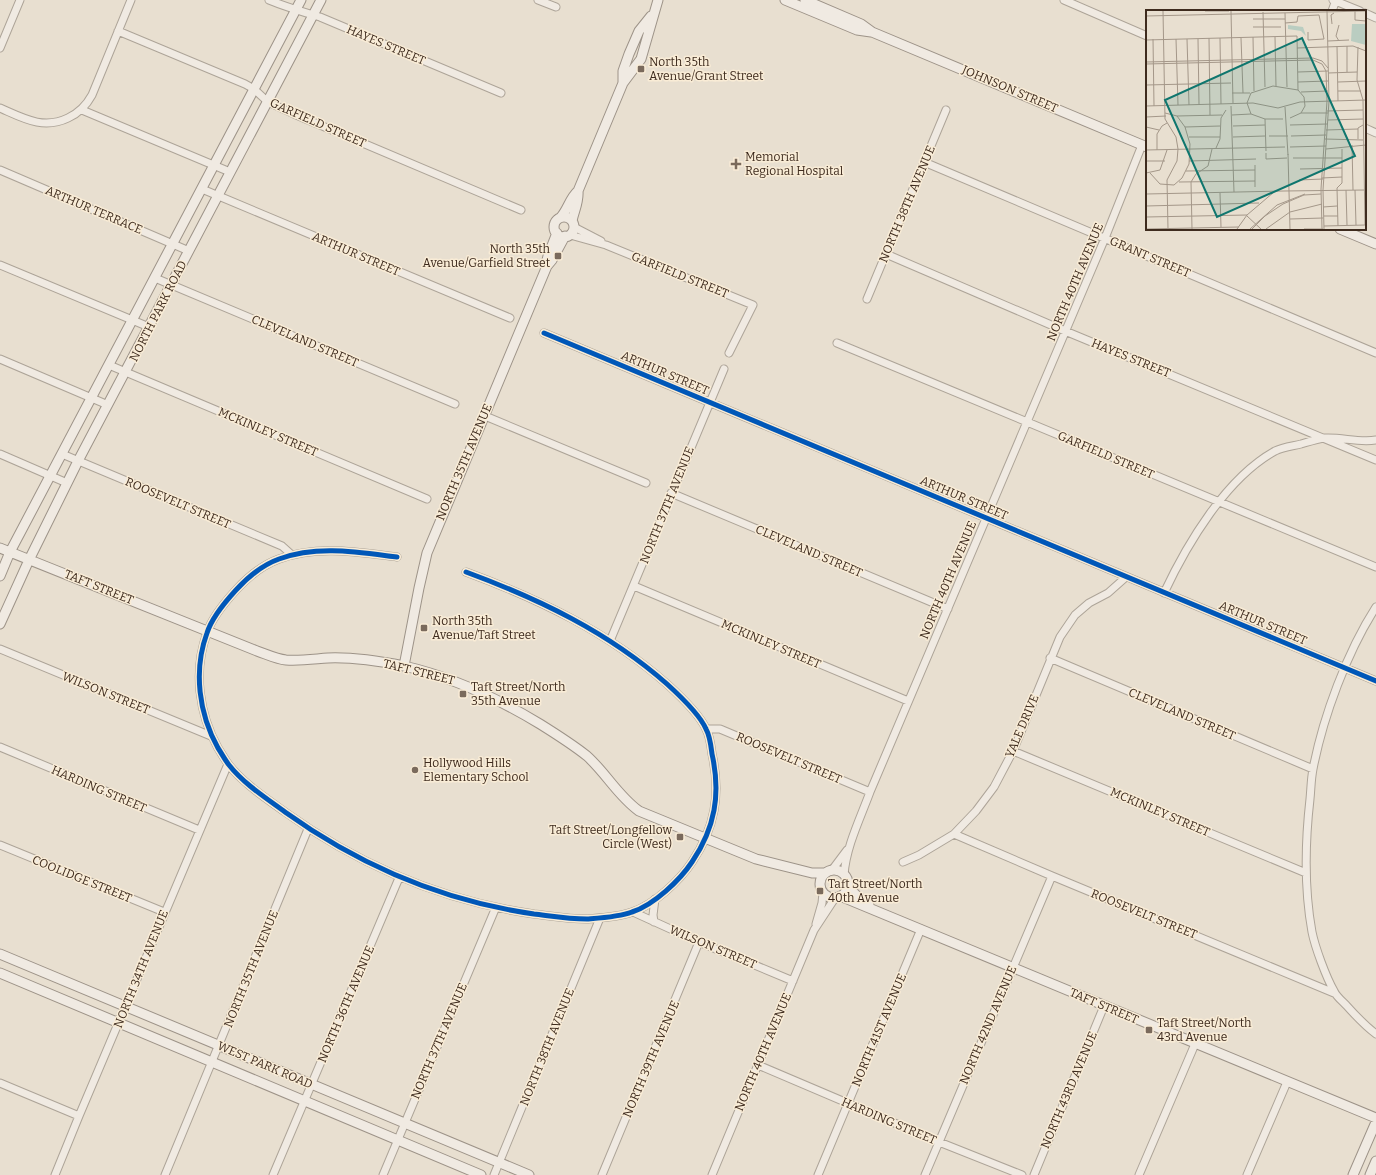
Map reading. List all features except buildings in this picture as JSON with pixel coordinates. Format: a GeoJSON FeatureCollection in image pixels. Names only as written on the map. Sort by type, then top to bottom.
{"type":"FeatureCollection","features":[{"type":"Feature","properties":{"kind":"street"},"geometry":{"type":"LineString","coordinates":[[0,48],[20,0]]}},
{"type":"Feature","properties":{"kind":"street"},"geometry":{"type":"LineString","coordinates":[[0,108],[44,124],[61,122],[82,110],[90,98],[131,0]]}},
{"type":"Feature","properties":{"kind":"street","name":"HAYES STREET"},"geometry":{"type":"LineString","coordinates":[[269,0],[287,8],[296,9],[313,15],[501,93]]}},
{"type":"Feature","properties":{"kind":"street","name":"NORTH PARK ROAD"},"geometry":{"type":"LineString","coordinates":[[0,576],[10,552],[132,320],[156,278],[301,0]]}},
{"type":"Feature","properties":{"kind":"street","name":"NORTH PARK ROAD"},"geometry":{"type":"LineString","coordinates":[[0,624],[29,560],[78,461],[321,0]]}},
{"type":"Feature","properties":{"kind":"street"},"geometry":{"type":"LineString","coordinates":[[538,0],[556,7]]}},
{"type":"Feature","properties":{"kind":"street","name":"NORTH 35TH AVENUE"},"geometry":{"type":"LineString","coordinates":[[567,231],[555,230],[554,224],[565,212],[573,196],[578,191],[623,84],[641,59],[658,0]]}},
{"type":"Feature","properties":{"kind":"street","name":"JOHNSON STREET"},"geometry":{"type":"LineString","coordinates":[[785,0],[857,30],[872,32]]}},
{"type":"Feature","properties":{"kind":"street","name":"JOHNSON STREET"},"geometry":{"type":"LineString","coordinates":[[805,0],[861,24],[872,32],[1144,146]]}},
{"type":"Feature","properties":{"kind":"street"},"geometry":{"type":"LineString","coordinates":[[1064,0],[1146,36]]}},
{"type":"Feature","properties":{"kind":"street"},"geometry":{"type":"LineString","coordinates":[[1332,10],[1335,0],[1358,10]]}},
{"type":"Feature","properties":{"kind":"street"},"geometry":{"type":"LineString","coordinates":[[1366,13],[1376,18]]}},
{"type":"Feature","properties":{"kind":"street","name":"GARFIELD STREET"},"geometry":{"type":"LineString","coordinates":[[118,31],[245,84],[254,89],[268,102],[294,114],[521,210]]}},
{"type":"Feature","properties":{"kind":"street"},"geometry":{"type":"LineString","coordinates":[[82,110],[230,172]]}},
{"type":"Feature","properties":{"kind":"street","name":"NORTH 38TH AVENUE"},"geometry":{"type":"LineString","coordinates":[[867,299],[946,110]]}},
{"type":"Feature","properties":{"kind":"street"},"geometry":{"type":"LineString","coordinates":[[1366,128],[1376,133]]}},
{"type":"Feature","properties":{"kind":"street","name":"NORTH 40TH AVENUE"},"geometry":{"type":"LineString","coordinates":[[844,875],[851,845],[870,792],[1144,146]]}},
{"type":"Feature","properties":{"kind":"street","name":"GRANT STREET"},"geometry":{"type":"LineString","coordinates":[[924,162],[1376,353]]}},
{"type":"Feature","properties":{"kind":"street","name":"ARTHUR TERRACE"},"geometry":{"type":"LineString","coordinates":[[0,170],[189,250]]}},
{"type":"Feature","properties":{"kind":"street","name":"ARTHUR STREET"},"geometry":{"type":"LineString","coordinates":[[202,189],[510,318]]}},
{"type":"Feature","properties":{"kind":"street","name":"NORTH 35TH AVENUE"},"geometry":{"type":"LineString","coordinates":[[404,666],[427,553],[442,514],[485,416],[547,266],[552,260],[567,231],[579,199],[578,191]]}},
{"type":"Feature","properties":{"kind":"street"},"geometry":{"type":"LineString","coordinates":[[561,217],[568,218],[567,231]]}},
{"type":"Feature","properties":{"kind":"street"},"geometry":{"type":"LineString","coordinates":[[1342,230],[1376,244]]}},
{"type":"Feature","properties":{"kind":"street","name":"GARFIELD STREET"},"geometry":{"type":"LineString","coordinates":[[567,231],[606,245],[753,305],[729,353]]}},
{"type":"Feature","properties":{"kind":"street","name":"HAYES STREET"},"geometry":{"type":"LineString","coordinates":[[886,254],[1065,331],[1376,460]]}},
{"type":"Feature","properties":{"kind":"street"},"geometry":{"type":"LineString","coordinates":[[0,265],[149,327]]}},
{"type":"Feature","properties":{"kind":"street","name":"CLEVELAND STREET"},"geometry":{"type":"LineString","coordinates":[[156,278],[455,404]]}},
{"type":"Feature","properties":{"kind":"street","name":"ARTHUR STREET"},"geometry":{"type":"LineString","coordinates":[[544,333],[1376,681]]}},
{"type":"Feature","properties":{"kind":"street","name":"GARFIELD STREET"},"geometry":{"type":"LineString","coordinates":[[837,343],[1376,567]]}},
{"type":"Feature","properties":{"kind":"street"},"geometry":{"type":"LineString","coordinates":[[0,359],[108,405]]}},
{"type":"Feature","properties":{"kind":"street","name":"MCKINLEY STREET"},"geometry":{"type":"LineString","coordinates":[[109,365],[427,499]]}},
{"type":"Feature","properties":{"kind":"street","name":"NORTH 37TH AVENUE"},"geometry":{"type":"LineString","coordinates":[[610,641],[724,369]]}},
{"type":"Feature","properties":{"kind":"street"},"geometry":{"type":"LineString","coordinates":[[485,416],[646,483]]}},
{"type":"Feature","properties":{"kind":"street"},"geometry":{"type":"LineString","coordinates":[[1164,592],[1174,571],[1202,524],[1229,489],[1257,463],[1276,451],[1324,438],[1367,441],[1376,440]]}},
{"type":"Feature","properties":{"kind":"street"},"geometry":{"type":"LineString","coordinates":[[0,454],[68,483]]}},
{"type":"Feature","properties":{"kind":"street","name":"ROOSEVELT STREET"},"geometry":{"type":"LineString","coordinates":[[62,454],[282,546],[292,554]]}},
{"type":"Feature","properties":{"kind":"street","name":"CLEVELAND STREET"},"geometry":{"type":"LineString","coordinates":[[672,493],[948,609]]}},
{"type":"Feature","properties":{"kind":"street","name":"TAFT STREET"},"geometry":{"type":"LineString","coordinates":[[0,548],[257,651],[285,660],[328,658],[356,659],[404,666],[460,683],[516,709],[586,755],[598,766],[629,804],[652,817],[756,859],[781,866],[810,878],[822,889]]}},
{"type":"Feature","properties":{"kind":"street"},"geometry":{"type":"LineString","coordinates":[[397,557],[344,550],[319,550],[292,554],[275,560],[258,570],[224,603],[207,631],[201,654],[199,680],[201,700],[212,736],[228,764],[243,779],[272,803],[308,829],[352,855],[399,878],[436,891],[496,908],[549,916],[582,919],[600,918],[632,912],[656,899],[673,885],[687,870],[706,839],[716,799],[716,774],[707,729],[679,694],[651,670],[610,641],[548,606],[502,585],[466,572]]}},
{"type":"Feature","properties":{"kind":"street","name":"YALE DRIVE"},"geometry":{"type":"LineString","coordinates":[[903,862],[919,855],[954,834],[976,811],[994,787],[1013,751],[1050,658],[1060,638],[1075,615],[1089,603],[1108,593],[1126,577]]}},
{"type":"Feature","properties":{"kind":"street","name":"MCKINLEY STREET"},"geometry":{"type":"LineString","coordinates":[[634,586],[908,701]]}},
{"type":"Feature","properties":{"kind":"street"},"geometry":{"type":"LineString","coordinates":[[1376,606],[1354,647],[1329,709],[1313,769],[1307,823],[1306,873],[1312,933],[1334,993],[1366,1026],[1376,1034]]}},
{"type":"Feature","properties":{"kind":"street","name":"WILSON STREET"},"geometry":{"type":"LineString","coordinates":[[0,649],[212,736]]}},
{"type":"Feature","properties":{"kind":"street","name":"CLEVELAND STREET"},"geometry":{"type":"LineString","coordinates":[[1050,658],[1313,769]]}},
{"type":"Feature","properties":{"kind":"street","name":"ROOSEVELT STREET"},"geometry":{"type":"LineString","coordinates":[[707,729],[720,729],[870,792]]}},
{"type":"Feature","properties":{"kind":"street","name":"HARDING STREET"},"geometry":{"type":"LineString","coordinates":[[0,747],[199,830]]}},
{"type":"Feature","properties":{"kind":"street","name":"MCKINLEY STREET"},"geometry":{"type":"LineString","coordinates":[[1013,751],[1306,873]]}},
{"type":"Feature","properties":{"kind":"street","name":"NORTH 34TH AVENUE"},"geometry":{"type":"LineString","coordinates":[[56,1175],[164,912],[228,764]]}},
{"type":"Feature","properties":{"kind":"street","name":"NORTH 35TH AVENUE"},"geometry":{"type":"LineString","coordinates":[[165,1175],[308,829]]}},
{"type":"Feature","properties":{"kind":"street","name":"ROOSEVELT STREET"},"geometry":{"type":"LineString","coordinates":[[954,834],[1334,993]]}},
{"type":"Feature","properties":{"kind":"street","name":"COOLIDGE STREET"},"geometry":{"type":"LineString","coordinates":[[0,845],[164,912]]}},
{"type":"Feature","properties":{"kind":"street","name":"NORTH 40TH AVENUE"},"geometry":{"type":"LineString","coordinates":[[829,872],[851,845]]}},
{"type":"Feature","properties":{"kind":"street","name":"TAFT STREET"},"geometry":{"type":"LineString","coordinates":[[781,866],[812,872],[829,872]]}},
{"type":"Feature","properties":{"kind":"street"},"geometry":{"type":"LineString","coordinates":[[829,872],[839,872],[844,875],[847,886],[845,892],[837,897],[829,897],[822,889],[821,879],[829,872]]}},
{"type":"Feature","properties":{"kind":"street","name":"NORTH 42ND AVENUE"},"geometry":{"type":"LineString","coordinates":[[925,1175],[1052,876]]}},
{"type":"Feature","properties":{"kind":"street","name":"NORTH 36TH AVENUE"},"geometry":{"type":"LineString","coordinates":[[273,1175],[399,878]]}},
{"type":"Feature","properties":{"kind":"street","name":"TAFT STREET"},"geometry":{"type":"LineString","coordinates":[[847,886],[876,911]]}},
{"type":"Feature","properties":{"kind":"street","name":"NORTH 40TH AVENUE"},"geometry":{"type":"LineString","coordinates":[[712,1175],[814,930],[822,903],[822,889]]}},
{"type":"Feature","properties":{"kind":"street","name":"NORTH 40TH AVENUE"},"geometry":{"type":"LineString","coordinates":[[814,930],[837,897]]}},
{"type":"Feature","properties":{"kind":"street","name":"TAFT STREET"},"geometry":{"type":"LineString","coordinates":[[837,897],[921,929],[1376,1118]]}},
{"type":"Feature","properties":{"kind":"street"},"geometry":{"type":"LineString","coordinates":[[654,922],[653,915],[656,899]]}},
{"type":"Feature","properties":{"kind":"street","name":"NORTH 37TH AVENUE"},"geometry":{"type":"LineString","coordinates":[[383,1175],[496,908]]}},
{"type":"Feature","properties":{"kind":"street","name":"WILSON STREET"},"geometry":{"type":"LineString","coordinates":[[632,912],[793,981]]}},
{"type":"Feature","properties":{"kind":"street","name":"NORTH 38TH AVENUE"},"geometry":{"type":"LineString","coordinates":[[494,1175],[600,918]]}},
{"type":"Feature","properties":{"kind":"street","name":"NORTH 41ST AVENUE"},"geometry":{"type":"LineString","coordinates":[[818,1175],[921,929]]}},
{"type":"Feature","properties":{"kind":"street","name":"NORTH 39TH AVENUE"},"geometry":{"type":"LineString","coordinates":[[602,1175],[699,942]]}},
{"type":"Feature","properties":{"kind":"street","name":"WEST PARK ROAD"},"geometry":{"type":"LineString","coordinates":[[0,954],[530,1175]]}},
{"type":"Feature","properties":{"kind":"street","name":"WEST PARK ROAD"},"geometry":{"type":"LineString","coordinates":[[0,973],[481,1175]]}},
{"type":"Feature","properties":{"kind":"street","name":"NORTH 43RD AVENUE"},"geometry":{"type":"LineString","coordinates":[[1034,1175],[1104,1006]]}},
{"type":"Feature","properties":{"kind":"street"},"geometry":{"type":"LineString","coordinates":[[1140,1175],[1195,1044]]}},
{"type":"Feature","properties":{"kind":"street","name":"HARDING STREET"},"geometry":{"type":"LineString","coordinates":[[758,1065],[939,1142],[1022,1175]]}},
{"type":"Feature","properties":{"kind":"street"},"geometry":{"type":"LineString","coordinates":[[1247,1175],[1287,1082]]}},
{"type":"Feature","properties":{"kind":"street"},"geometry":{"type":"LineString","coordinates":[[0,1083],[79,1116]]}},
{"type":"Feature","properties":{"kind":"street"},"geometry":{"type":"LineString","coordinates":[[1353,1175],[1376,1122]]}},
{"type":"Feature","properties":{"kind":"street"},"geometry":{"type":"LineString","coordinates":[[1370,1175],[1376,1161]]}},
{"type":"Feature","properties":{"kind":"cycle path"},"geometry":{"type":"LineString","coordinates":[[544,333],[1376,681]]}},
{"type":"Feature","properties":{"kind":"cycle path"},"geometry":{"type":"LineString","coordinates":[[397,557],[367,553],[322,551],[308,552],[279,559],[261,568],[245,581],[219,610],[207,633],[200,662],[199,677],[202,707],[206,721],[211,735],[226,761],[241,778],[285,812],[313,831],[372,864],[435,890],[500,908],[567,918],[587,919],[610,917],[627,914],[640,909],[666,891],[687,869],[700,849],[711,823],[716,797],[715,769],[710,741],[703,723],[694,711],[672,688],[621,648],[597,633],[546,606],[493,582],[466,572]]}},
{"type":"Feature","properties":{"kind":"place","name":"North 35th Avenue/Grant Street"},"geometry":{"type":"Point","coordinates":[641,69]}},
{"type":"Feature","properties":{"kind":"place","name":"Memorial Regional Hospital"},"geometry":{"type":"Point","coordinates":[736,164]}},
{"type":"Feature","properties":{"kind":"place","name":"North 35th Avenue/Garfield Street"},"geometry":{"type":"Point","coordinates":[558,256]}},
{"type":"Feature","properties":{"kind":"place","name":"North 35th Avenue/Taft Street"},"geometry":{"type":"Point","coordinates":[424,628]}},
{"type":"Feature","properties":{"kind":"place","name":"Taft Street/North 35th Avenue"},"geometry":{"type":"Point","coordinates":[463,694]}},
{"type":"Feature","properties":{"kind":"place","name":"Hollywood Hills Elementary School"},"geometry":{"type":"Point","coordinates":[415,770]}},
{"type":"Feature","properties":{"kind":"place","name":"Taft Street/Longfellow Circle (West)"},"geometry":{"type":"Point","coordinates":[680,837]}},
{"type":"Feature","properties":{"kind":"place","name":"Taft Street/North 40th Avenue"},"geometry":{"type":"Point","coordinates":[820,891]}},
{"type":"Feature","properties":{"kind":"place","name":"Taft Street/North 43rd Avenue"},"geometry":{"type":"Point","coordinates":[1149,1030]}}]}
